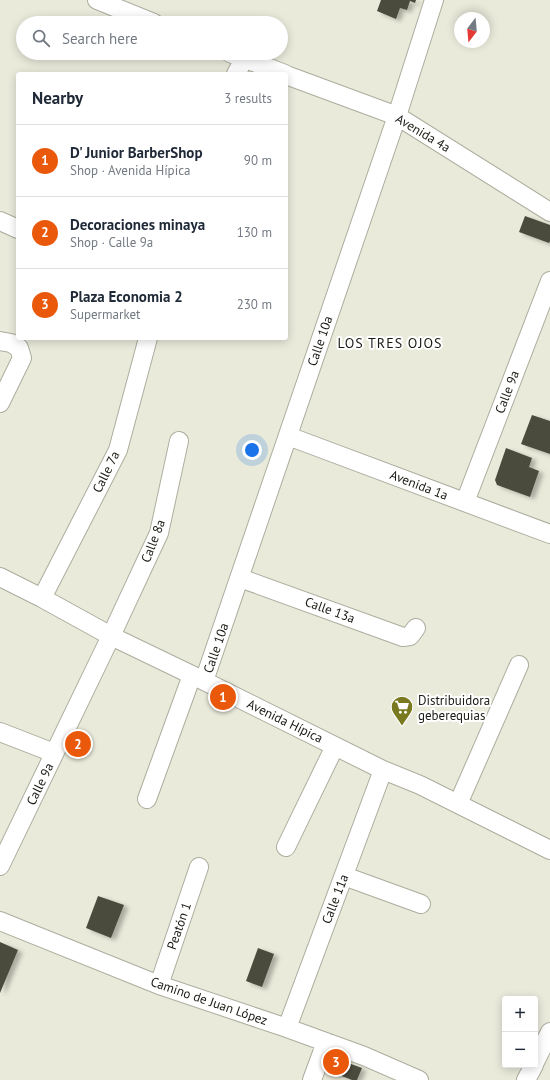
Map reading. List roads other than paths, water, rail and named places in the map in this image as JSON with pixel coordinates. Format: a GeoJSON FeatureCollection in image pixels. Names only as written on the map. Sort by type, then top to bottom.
{"type":"FeatureCollection","features":[{"type":"Feature","properties":{"kind":"street"},"geometry":{"type":"LineString","coordinates":[[97,0],[137,16]]}},
{"type":"Feature","properties":{"kind":"street","name":"Calle 10a"},"geometry":{"type":"LineString","coordinates":[[148,799],[240,578],[397,116],[434,0]]}},
{"type":"Feature","properties":{"kind":"street","name":"Avenida 4a"},"geometry":{"type":"LineString","coordinates":[[237,62],[277,72]]}},
{"type":"Feature","properties":{"kind":"street","name":"Avenida 4a"},"geometry":{"type":"LineString","coordinates":[[288,75],[397,116],[550,212]]}},
{"type":"Feature","properties":{"kind":"street"},"geometry":{"type":"LineString","coordinates":[[0,222],[16,228]]}},
{"type":"Feature","properties":{"kind":"street","name":"Calle 9a"},"geometry":{"type":"LineString","coordinates":[[465,502],[550,281]]}},
{"type":"Feature","properties":{"kind":"street","name":"Calle 7a"},"geometry":{"type":"LineString","coordinates":[[42,598],[118,450],[147,340]]}},
{"type":"Feature","properties":{"kind":"street"},"geometry":{"type":"LineString","coordinates":[[0,341],[12,343],[19,348],[22,358],[0,403]]}},
{"type":"Feature","properties":{"kind":"street","name":"Avenida 1a"},"geometry":{"type":"LineString","coordinates":[[288,436],[550,534]]}},
{"type":"Feature","properties":{"kind":"street","name":"Calle 8a"},"geometry":{"type":"LineString","coordinates":[[111,636],[159,533],[179,441]]}},
{"type":"Feature","properties":{"kind":"street","name":"Avenida Hípica"},"geometry":{"type":"LineString","coordinates":[[0,577],[111,636],[384,770],[420,785],[550,850]]}},
{"type":"Feature","properties":{"kind":"street","name":"Calle 13a"},"geometry":{"type":"LineString","coordinates":[[240,578],[403,637],[410,636],[416,628]]}},
{"type":"Feature","properties":{"kind":"street","name":"Calle 9a"},"geometry":{"type":"LineString","coordinates":[[2,855],[54,754],[111,636]]}},
{"type":"Feature","properties":{"kind":"street"},"geometry":{"type":"LineString","coordinates":[[458,804],[519,665]]}},
{"type":"Feature","properties":{"kind":"street"},"geometry":{"type":"LineString","coordinates":[[0,732],[54,754]]}},
{"type":"Feature","properties":{"kind":"street"},"geometry":{"type":"LineString","coordinates":[[286,847],[336,746]]}},
{"type":"Feature","properties":{"kind":"street","name":"Calle 11a"},"geometry":{"type":"LineString","coordinates":[[287,1028],[384,770]]}},
{"type":"Feature","properties":{"kind":"street","name":"Peatón 1"},"geometry":{"type":"LineString","coordinates":[[158,985],[199,866]]}},
{"type":"Feature","properties":{"kind":"street"},"geometry":{"type":"LineString","coordinates":[[344,876],[421,904]]}},
{"type":"Feature","properties":{"kind":"street","name":"Camino de Juan López"},"geometry":{"type":"LineString","coordinates":[[0,921],[158,985],[326,1042],[364,1056],[419,1080]]}},
{"type":"Feature","properties":{"kind":"street"},"geometry":{"type":"LineString","coordinates":[[538,1056],[550,1032]]}},
{"type":"Feature","properties":{"kind":"street"},"geometry":{"type":"LineString","coordinates":[[312,1080],[326,1042]]}},
{"type":"Feature","properties":{"kind":"street"},"geometry":{"type":"LineString","coordinates":[[526,1080],[532,1068]]}},
{"type":"Feature","properties":{"kind":"place","name":"D' Junior BarberShop"},"geometry":{"type":"Point","coordinates":[223,697]}},
{"type":"Feature","properties":{"kind":"place","name":"Distribuidora geberequias"},"geometry":{"type":"Point","coordinates":[402,726]}},
{"type":"Feature","properties":{"kind":"place","name":"Decoraciones minaya"},"geometry":{"type":"Point","coordinates":[78,744]}},
{"type":"Feature","properties":{"kind":"place","name":"Plaza Economia 2"},"geometry":{"type":"Point","coordinates":[336,1062]}},
{"type":"Feature","properties":{"kind":"district","name":"LOS TRES OJOS"},"geometry":{"type":"Point","coordinates":[390,343]}}]}
